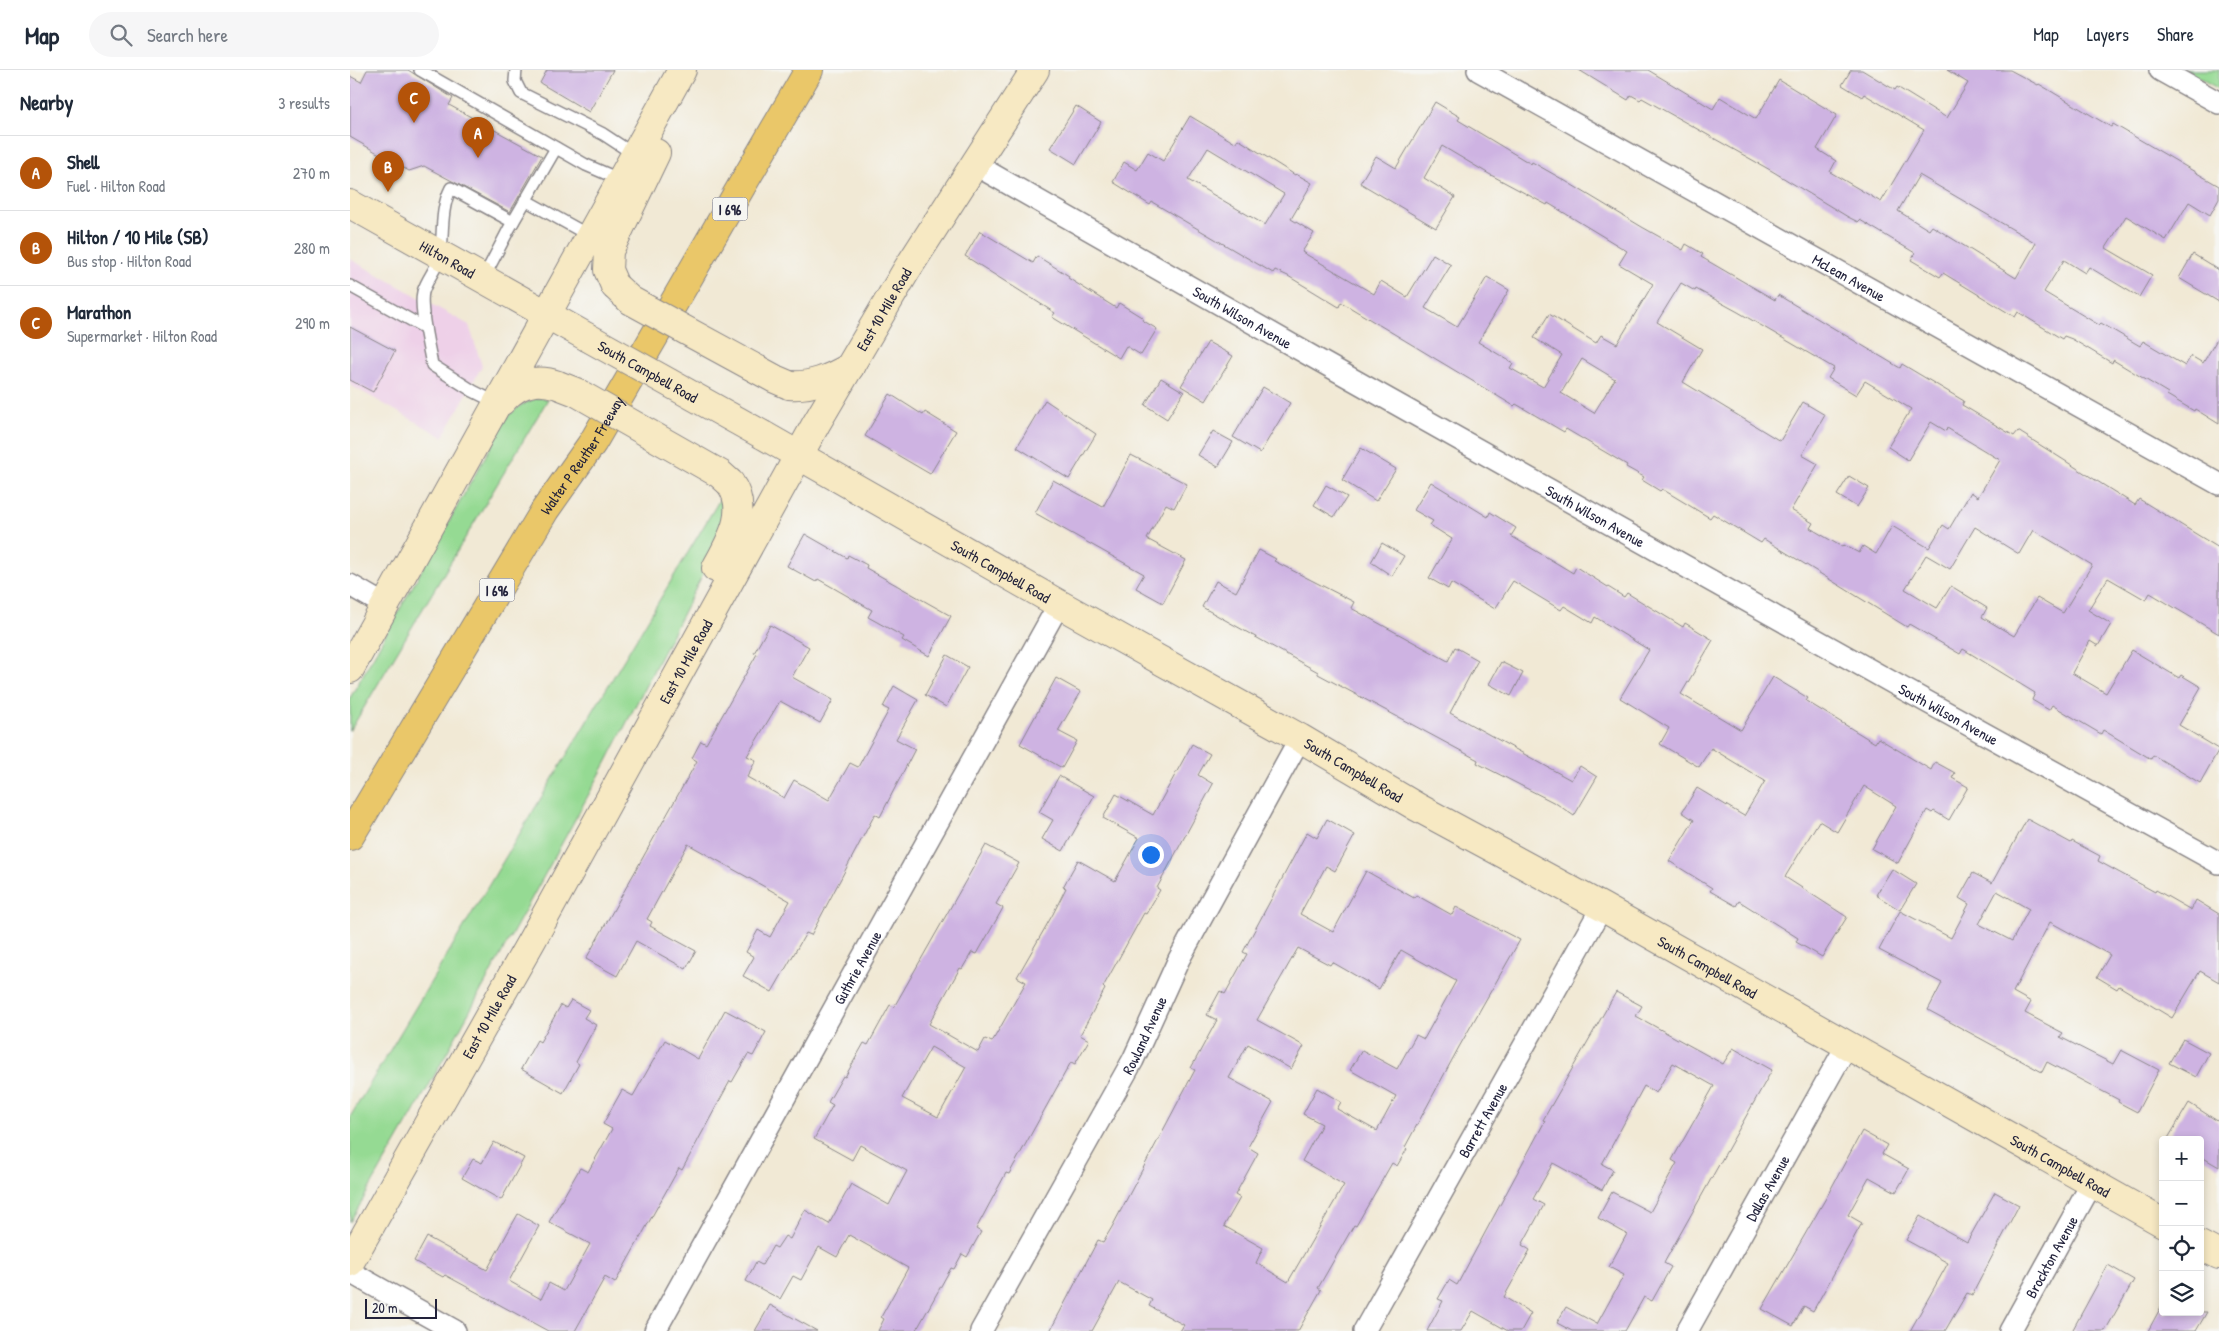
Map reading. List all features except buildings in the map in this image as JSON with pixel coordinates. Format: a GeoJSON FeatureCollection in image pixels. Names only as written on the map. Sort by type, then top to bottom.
{"type":"FeatureCollection","features":[{"type":"Feature","properties":{"kind":"highway","name":"Walter P Reuther Freeway"},"geometry":{"type":"LineString","coordinates":[[350,836],[545,510],[593,442],[809,70]]}},
{"type":"Feature","properties":{"kind":"highway"},"geometry":{"type":"LineString","coordinates":[[350,856],[385,778]]}},
{"type":"Feature","properties":{"kind":"main road"},"geometry":{"type":"LineString","coordinates":[[682,70],[635,155],[630,184],[609,251],[608,270],[615,286],[630,300],[775,380],[789,385],[797,386],[818,382],[850,367]]}},
{"type":"Feature","properties":{"kind":"main road"},"geometry":{"type":"LineString","coordinates":[[350,670],[590,236],[659,147],[688,70]]}},
{"type":"Feature","properties":{"kind":"main road","name":"East 10 Mile Road"},"geometry":{"type":"LineString","coordinates":[[350,1262],[628,766],[799,455],[906,271],[1035,70]]}},
{"type":"Feature","properties":{"kind":"main road","name":"Hilton Road"},"geometry":{"type":"LineString","coordinates":[[350,204],[546,314]]}},
{"type":"Feature","properties":{"kind":"main road","name":"South Campbell Road"},"geometry":{"type":"LineString","coordinates":[[546,314],[1300,738],[1417,807],[1602,907],[2159,1221]]}},
{"type":"Feature","properties":{"kind":"main road"},"geometry":{"type":"LineString","coordinates":[[498,404],[511,390],[518,386],[538,381],[558,385],[576,392],[720,474],[730,483],[735,491],[739,504],[733,536],[699,598],[628,766]]}},
{"type":"Feature","properties":{"kind":"main road"},"geometry":{"type":"LineString","coordinates":[[2204,1247],[2219,1256]]}},
{"type":"Feature","properties":{"kind":"street","name":"McLean Avenue"},"geometry":{"type":"LineString","coordinates":[[1478,70],[2219,484]]}},
{"type":"Feature","properties":{"kind":"street"},"geometry":{"type":"LineString","coordinates":[[2160,70],[2219,102]]}},
{"type":"Feature","properties":{"kind":"street","name":"South Wilson Avenue"},"geometry":{"type":"LineString","coordinates":[[974,164],[1832,649],[2219,862]]}},
{"type":"Feature","properties":{"kind":"street"},"geometry":{"type":"LineString","coordinates":[[350,585],[386,606]]}},
{"type":"Feature","properties":{"kind":"street","name":"Guthrie Avenue"},"geometry":{"type":"LineString","coordinates":[[654,1331],[1059,604]]}},
{"type":"Feature","properties":{"kind":"street","name":"Rowland Avenue"},"geometry":{"type":"LineString","coordinates":[[981,1331],[1133,1060],[1180,959],[1300,738]]}},
{"type":"Feature","properties":{"kind":"street","name":"Barrett Avenue"},"geometry":{"type":"LineString","coordinates":[[1364,1331],[1602,907]]}},
{"type":"Feature","properties":{"kind":"street","name":"Dallas Avenue"},"geometry":{"type":"LineString","coordinates":[[1687,1331],[1846,1045]]}},
{"type":"Feature","properties":{"kind":"street","name":"Brockton Avenue"},"geometry":{"type":"LineString","coordinates":[[2010,1331],[2092,1183]]}},
{"type":"Feature","properties":{"kind":"street"},"geometry":{"type":"LineString","coordinates":[[350,1272],[455,1331]]}},
{"type":"Feature","properties":{"kind":"lane"},"geometry":{"type":"LineString","coordinates":[[420,70],[586,165],[630,184]]}},
{"type":"Feature","properties":{"kind":"lane"},"geometry":{"type":"LineString","coordinates":[[516,70],[515,81],[521,93],[603,134],[635,155]]}},
{"type":"Feature","properties":{"kind":"lane"},"geometry":{"type":"LineString","coordinates":[[483,279],[525,200],[556,148]]}},
{"type":"Feature","properties":{"kind":"lane"},"geometry":{"type":"LineString","coordinates":[[498,404],[473,392],[432,365],[425,328],[423,292],[441,255],[442,230],[448,194],[451,188],[513,222]]}},
{"type":"Feature","properties":{"kind":"lane"},"geometry":{"type":"LineString","coordinates":[[525,200],[590,236]]}},
{"type":"Feature","properties":{"kind":"lane"},"geometry":{"type":"LineString","coordinates":[[350,286],[425,328]]}},
{"type":"Feature","properties":{"kind":"shaded area"},"geometry":{"type":"Polygon","coordinates":[[[350,259],[469,325],[482,366],[443,437],[350,385],[350,259]]]}},
{"type":"Feature","properties":{"kind":"green space"},"geometry":{"type":"Polygon","coordinates":[[[2185,70],[2219,70],[2219,89],[2185,70]]]}},
{"type":"Feature","properties":{"kind":"green space"},"geometry":{"type":"Polygon","coordinates":[[[537,398],[548,399],[350,731],[350,698],[508,416],[521,405],[537,398]]]}},
{"type":"Feature","properties":{"kind":"green space"},"geometry":{"type":"Polygon","coordinates":[[[723,494],[727,506],[727,527],[606,763],[427,1089],[350,1222],[350,1117],[723,494]]]}},
{"type":"Feature","properties":{"kind":"place","name":"Marathon"},"geometry":{"type":"Point","coordinates":[414,123]}},
{"type":"Feature","properties":{"kind":"place","name":"Shell"},"geometry":{"type":"Point","coordinates":[478,158]}},
{"type":"Feature","properties":{"kind":"place","name":"Hilton / 10 Mile (SB)"},"geometry":{"type":"Point","coordinates":[388,192]}}]}
